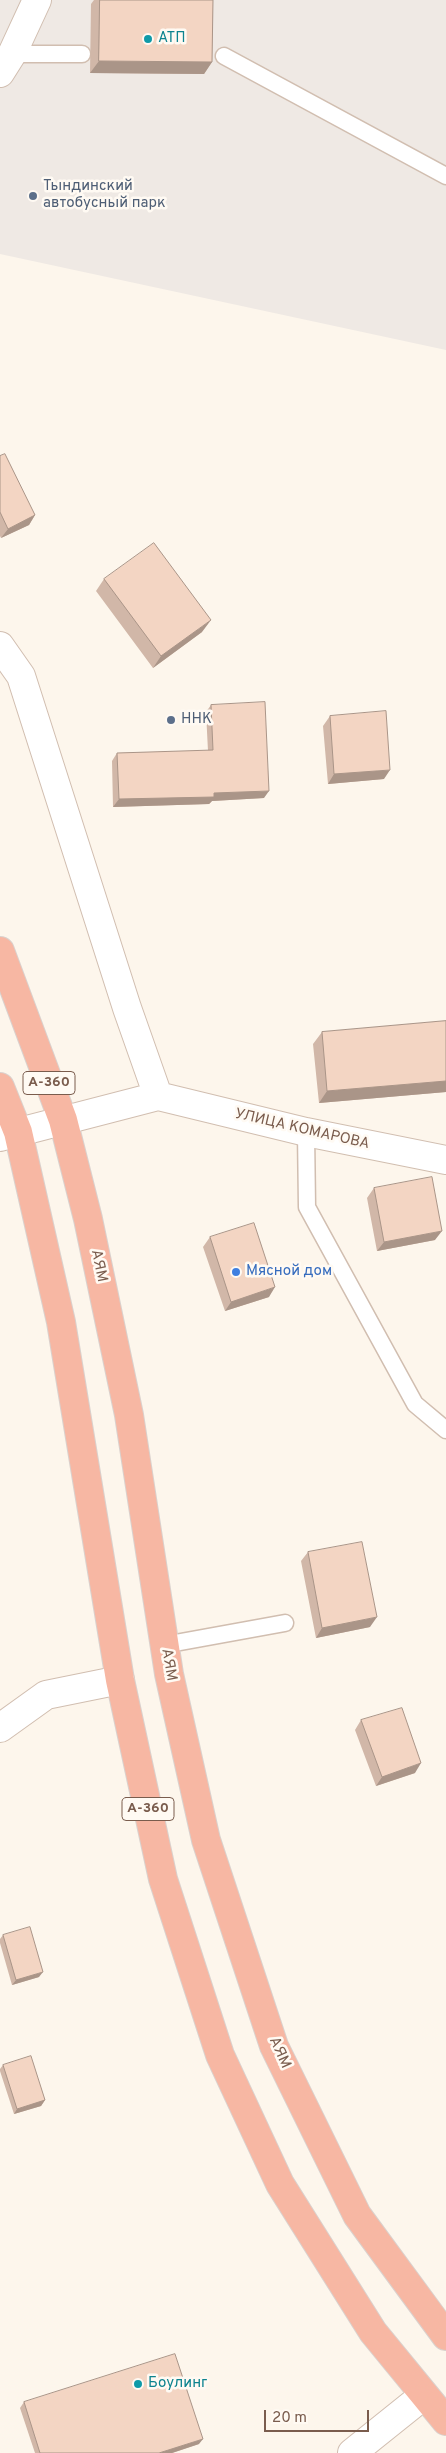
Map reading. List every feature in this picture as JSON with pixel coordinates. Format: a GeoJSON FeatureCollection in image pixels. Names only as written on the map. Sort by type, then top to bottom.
{"type":"FeatureCollection","features":[{"type":"Feature","properties":{"kind":"highway","name":"АЯМ"},"geometry":{"type":"LineString","coordinates":[[0,951],[63,1120],[88,1218],[129,1415],[169,1674],[206,1840],[274,2046],[357,2215],[446,2336]]}},
{"type":"Feature","properties":{"kind":"highway","name":"А-360"},"geometry":{"type":"LineString","coordinates":[[0,1087],[9,1134],[61,1322],[120,1680],[163,1879],[220,2055],[280,2184],[373,2332],[446,2421]]}},
{"type":"Feature","properties":{"kind":"street"},"geometry":{"type":"LineString","coordinates":[[6,64],[37,0]]}},
{"type":"Feature","properties":{"kind":"street"},"geometry":{"type":"LineString","coordinates":[[0,646],[21,676],[127,1008],[158,1096],[9,1134]]}},
{"type":"Feature","properties":{"kind":"street","name":"УЛИЦА КОМАРОВА"},"geometry":{"type":"LineString","coordinates":[[158,1096],[306,1132],[438,1160],[446,1160]]}},
{"type":"Feature","properties":{"kind":"street"},"geometry":{"type":"LineString","coordinates":[[0,1728],[46,1695],[120,1680]]}},
{"type":"Feature","properties":{"kind":"street"},"geometry":{"type":"LineString","coordinates":[[352,2453],[424,2396]]}},
{"type":"Feature","properties":{"kind":"lane"},"geometry":{"type":"LineString","coordinates":[[6,64],[82,54]]}},
{"type":"Feature","properties":{"kind":"lane"},"geometry":{"type":"LineString","coordinates":[[224,56],[446,176]]}},
{"type":"Feature","properties":{"kind":"lane"},"geometry":{"type":"LineString","coordinates":[[306,1132],[307,1207],[415,1404],[446,1430]]}},
{"type":"Feature","properties":{"kind":"lane"},"geometry":{"type":"LineString","coordinates":[[164,1645],[285,1623]]}},
{"type":"Feature","properties":{"kind":"shaded area"},"geometry":{"type":"Polygon","coordinates":[[[0,0],[446,0],[446,350],[0,254],[0,0]]]}},
{"type":"Feature","properties":{"kind":"building","name":"АТП"},"geometry":{"type":"Polygon","coordinates":[[[100,0],[213,0],[212,62],[99,61],[100,0]]]}},
{"type":"Feature","properties":{"kind":"building"},"geometry":{"type":"Polygon","coordinates":[[[5,454],[35,515],[8,529],[0,512],[0,456],[5,454]]]}},
{"type":"Feature","properties":{"kind":"building"},"geometry":{"type":"Polygon","coordinates":[[[154,543],[211,620],[161,656],[104,579],[154,543]]]}},
{"type":"Feature","properties":{"kind":"building"},"geometry":{"type":"Polygon","coordinates":[[[265,702],[269,791],[214,793],[214,797],[119,799],[117,753],[213,750],[211,705],[265,702]]]}},
{"type":"Feature","properties":{"kind":"building"},"geometry":{"type":"Polygon","coordinates":[[[386,711],[390,770],[334,774],[330,716],[386,711]]]}},
{"type":"Feature","properties":{"kind":"building"},"geometry":{"type":"Polygon","coordinates":[[[446,1021],[446,1081],[327,1091],[322,1032],[446,1021]]]}},
{"type":"Feature","properties":{"kind":"building"},"geometry":{"type":"Polygon","coordinates":[[[432,1177],[442,1231],[384,1242],[374,1188],[432,1177]]]}},
{"type":"Feature","properties":{"kind":"building","name":"Мясной дом"},"geometry":{"type":"Polygon","coordinates":[[[254,1223],[275,1287],[231,1302],[210,1237],[254,1223]]]}},
{"type":"Feature","properties":{"kind":"building"},"geometry":{"type":"Polygon","coordinates":[[[362,1542],[377,1617],[322,1628],[308,1552],[362,1542]]]}},
{"type":"Feature","properties":{"kind":"building"},"geometry":{"type":"Polygon","coordinates":[[[402,1708],[421,1763],[382,1777],[361,1720],[402,1708]]]}},
{"type":"Feature","properties":{"kind":"building"},"geometry":{"type":"Polygon","coordinates":[[[30,1927],[43,1972],[16,1980],[3,1935],[30,1927]]]}},
{"type":"Feature","properties":{"kind":"building"},"geometry":{"type":"Polygon","coordinates":[[[31,2056],[45,2100],[17,2109],[3,2065],[31,2056]]]}},
{"type":"Feature","properties":{"kind":"building","name":"Боулинг"},"geometry":{"type":"Polygon","coordinates":[[[175,2354],[203,2439],[159,2453],[40,2453],[24,2402],[175,2354]]]}},
{"type":"Feature","properties":{"kind":"place","name":"АТП"},"geometry":{"type":"Point","coordinates":[148,39]}},
{"type":"Feature","properties":{"kind":"place","name":"Тындинский автобусный парк"},"geometry":{"type":"Point","coordinates":[33,196]}},
{"type":"Feature","properties":{"kind":"place","name":"ННК"},"geometry":{"type":"Point","coordinates":[171,720]}},
{"type":"Feature","properties":{"kind":"place","name":"Мясной дом"},"geometry":{"type":"Point","coordinates":[236,1272]}},
{"type":"Feature","properties":{"kind":"place","name":"Боулинг"},"geometry":{"type":"Point","coordinates":[138,2384]}}]}
